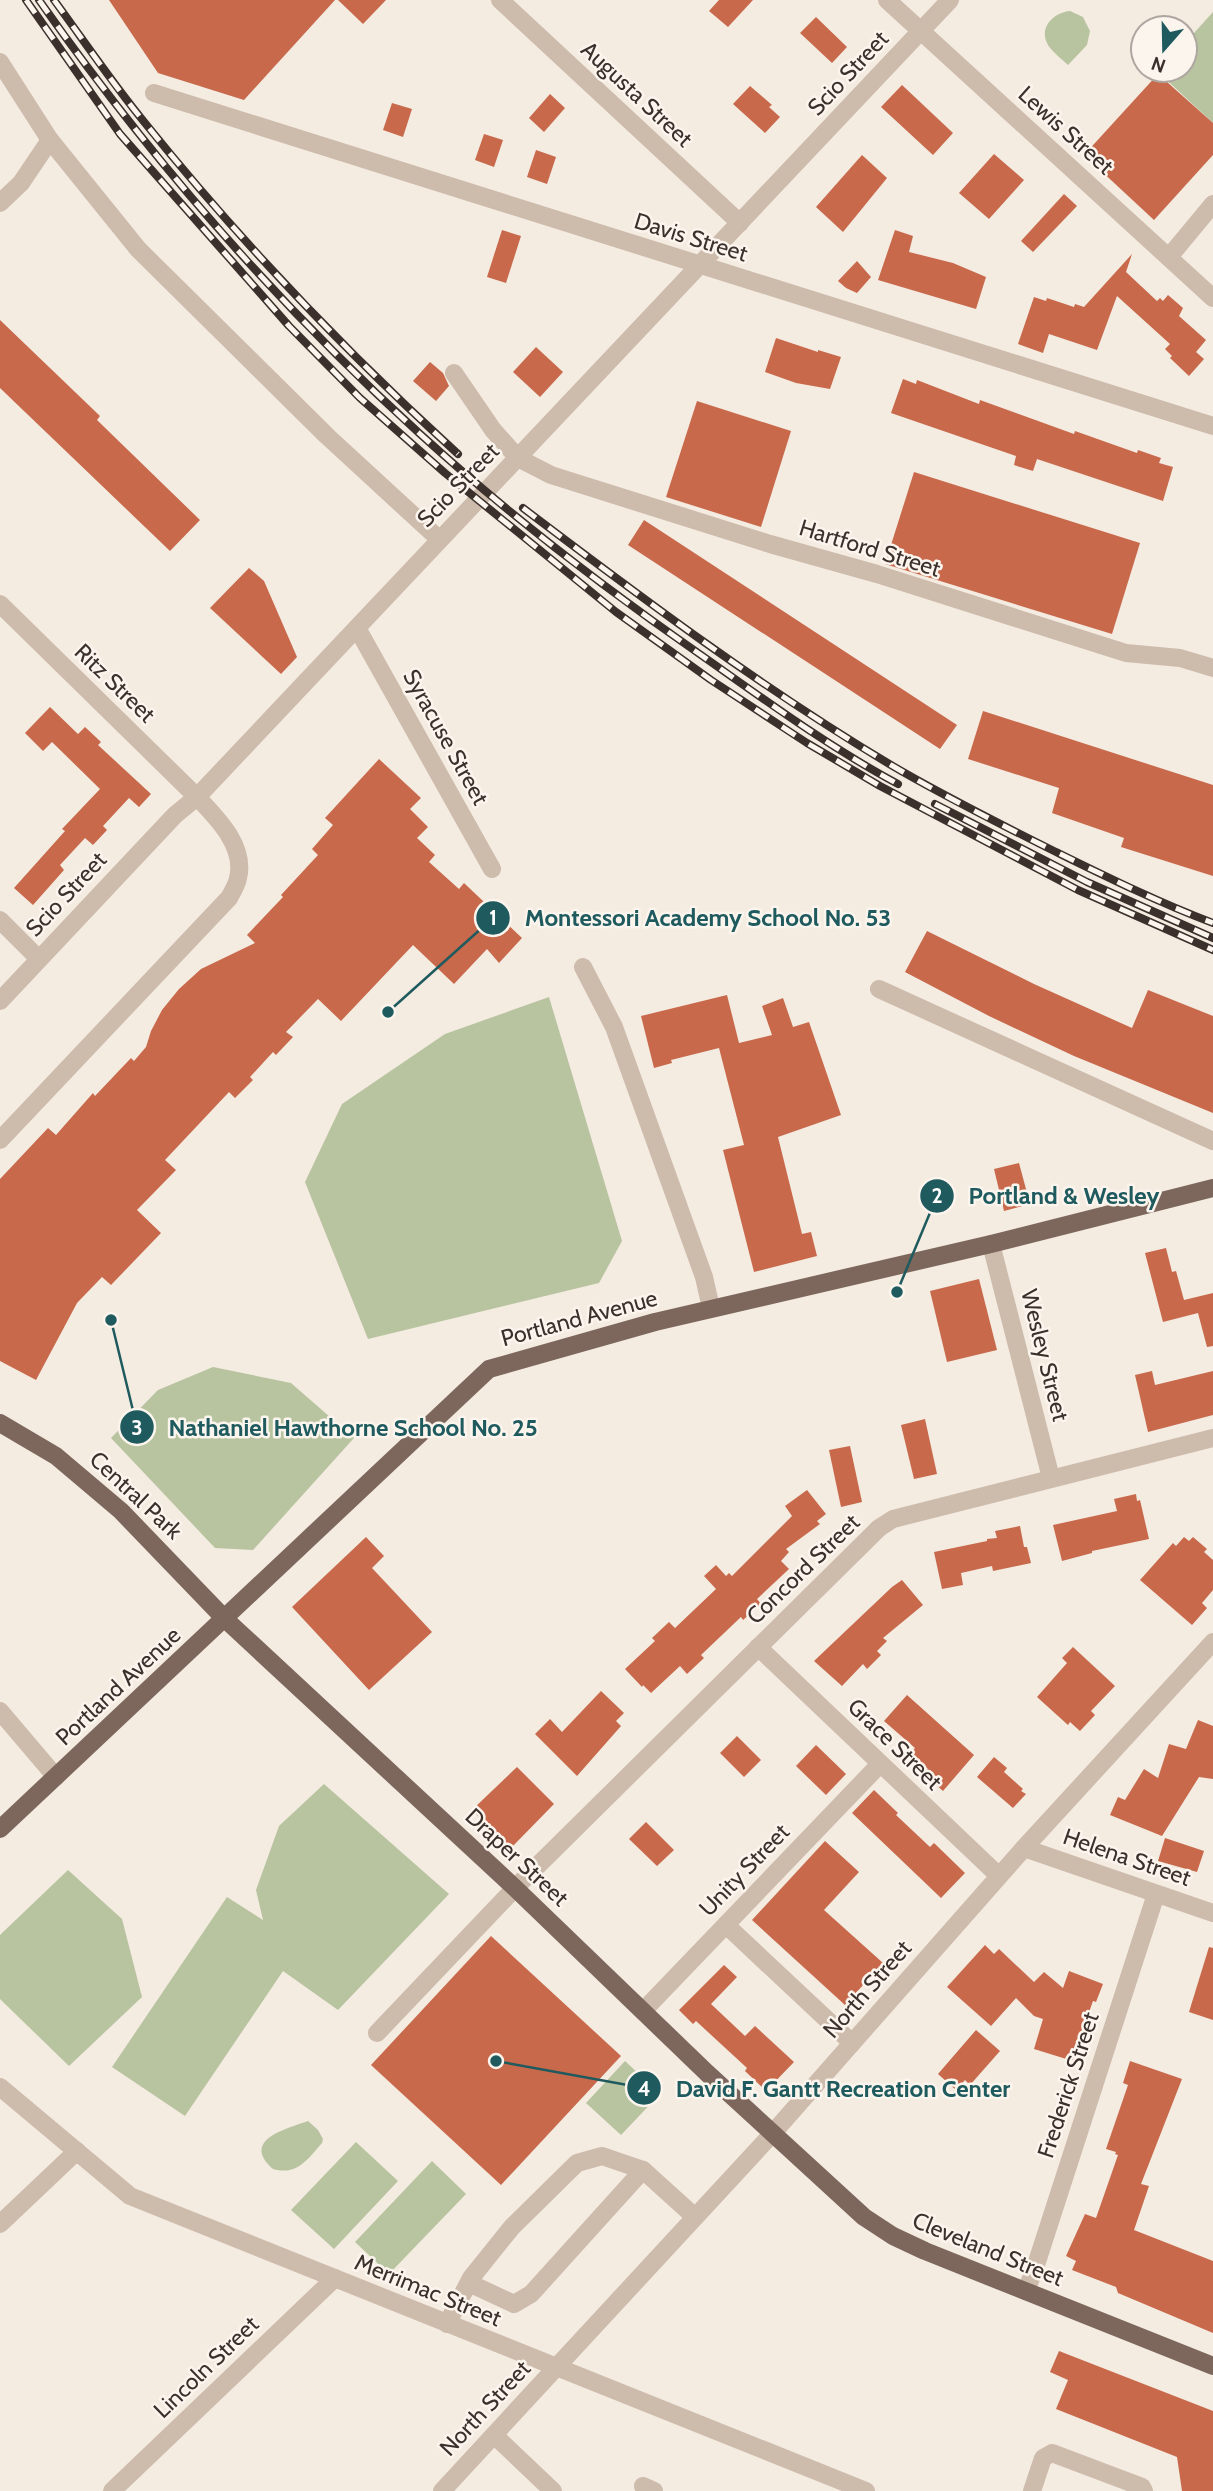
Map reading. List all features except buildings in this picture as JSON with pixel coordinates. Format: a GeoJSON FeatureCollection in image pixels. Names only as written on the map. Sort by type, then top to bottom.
{"type":"FeatureCollection","features":[{"type":"Feature","properties":{"kind":"main road","name":"Portland Avenue"},"geometry":{"type":"LineString","coordinates":[[0,1829],[489,1369],[711,1308],[991,1244],[1213,1188]]}},
{"type":"Feature","properties":{"kind":"main road","name":"Central Park"},"geometry":{"type":"LineString","coordinates":[[0,1423],[56,1456],[80,1475],[121,1511],[225,1619]]}},
{"type":"Feature","properties":{"kind":"main road","name":"Draper Street"},"geometry":{"type":"LineString","coordinates":[[225,1619],[515,1888],[772,2134]]}},
{"type":"Feature","properties":{"kind":"main road","name":"Cleveland Street"},"geometry":{"type":"LineString","coordinates":[[772,2134],[857,2211],[886,2231],[925,2251],[1213,2366]]}},
{"type":"Feature","properties":{"kind":"street","name":"Augusta Street"},"geometry":{"type":"LineString","coordinates":[[500,0],[740,223]]}},
{"type":"Feature","properties":{"kind":"street","name":"Lewis Street"},"geometry":{"type":"LineString","coordinates":[[887,0],[1213,298]]}},
{"type":"Feature","properties":{"kind":"street","name":"Scio Street"},"geometry":{"type":"LineString","coordinates":[[0,1001],[175,815],[197,797],[950,0]]}},
{"type":"Feature","properties":{"kind":"street"},"geometry":{"type":"LineString","coordinates":[[0,62],[50,140],[138,249],[327,436],[439,539]]}},
{"type":"Feature","properties":{"kind":"street","name":"Davis Street"},"geometry":{"type":"LineString","coordinates":[[154,93],[1213,426]]}},
{"type":"Feature","properties":{"kind":"street"},"geometry":{"type":"LineString","coordinates":[[0,203],[21,183],[50,140]]}},
{"type":"Feature","properties":{"kind":"street"},"geometry":{"type":"LineString","coordinates":[[1169,257],[1213,204]]}},
{"type":"Feature","properties":{"kind":"street"},"geometry":{"type":"LineString","coordinates":[[454,373],[494,430],[518,458]]}},
{"type":"Feature","properties":{"kind":"street","name":"Hartford Street"},"geometry":{"type":"LineString","coordinates":[[518,458],[551,475],[1126,653],[1180,658],[1213,668]]}},
{"type":"Feature","properties":{"kind":"street","name":"Ritz Street"},"geometry":{"type":"LineString","coordinates":[[0,604],[197,797],[223,826],[237,853],[239,877],[229,898],[0,1140]]}},
{"type":"Feature","properties":{"kind":"street","name":"Syracuse Street"},"geometry":{"type":"LineString","coordinates":[[357,628],[492,869]]}},
{"type":"Feature","properties":{"kind":"street"},"geometry":{"type":"LineString","coordinates":[[0,920],[39,959]]}},
{"type":"Feature","properties":{"kind":"street"},"geometry":{"type":"LineString","coordinates":[[583,967],[614,1027],[704,1278],[711,1308]]}},
{"type":"Feature","properties":{"kind":"street"},"geometry":{"type":"LineString","coordinates":[[879,989],[1213,1141]]}},
{"type":"Feature","properties":{"kind":"street","name":"Wesley Street"},"geometry":{"type":"LineString","coordinates":[[991,1244],[1051,1478]]}},
{"type":"Feature","properties":{"kind":"street","name":"Concord Street"},"geometry":{"type":"LineString","coordinates":[[377,2033],[515,1888],[879,1528],[893,1519],[1213,1438]]}},
{"type":"Feature","properties":{"kind":"street","name":"North Street"},"geometry":{"type":"LineString","coordinates":[[442,2491],[772,2134],[1024,1848],[1213,1642]]}},
{"type":"Feature","properties":{"kind":"street","name":"Grace Street"},"geometry":{"type":"LineString","coordinates":[[758,1647],[999,1876]]}},
{"type":"Feature","properties":{"kind":"street"},"geometry":{"type":"LineString","coordinates":[[1,1715],[56,1777]]}},
{"type":"Feature","properties":{"kind":"street","name":"Unity Street"},"geometry":{"type":"LineString","coordinates":[[643,2011],[880,1764]]}},
{"type":"Feature","properties":{"kind":"street","name":"Helena Street"},"geometry":{"type":"LineString","coordinates":[[1024,1848],[1213,1913]]}},
{"type":"Feature","properties":{"kind":"street","name":"Frederick Street"},"geometry":{"type":"LineString","coordinates":[[1026,2291],[1156,1894]]}},
{"type":"Feature","properties":{"kind":"street"},"geometry":{"type":"LineString","coordinates":[[726,1925],[852,2043]]}},
{"type":"Feature","properties":{"kind":"street","name":"Merrimac Street"},"geometry":{"type":"LineString","coordinates":[[0,2087],[130,2196],[556,2368],[830,2484],[866,2491]]}},
{"type":"Feature","properties":{"kind":"street"},"geometry":{"type":"LineString","coordinates":[[0,2224],[77,2151]]}},
{"type":"Feature","properties":{"kind":"street"},"geometry":{"type":"LineString","coordinates":[[447,2324],[469,2283],[512,2227],[578,2163],[602,2155],[643,2170],[695,2217]]}},
{"type":"Feature","properties":{"kind":"street"},"geometry":{"type":"LineString","coordinates":[[469,2283],[514,2304],[531,2294],[643,2170]]}},
{"type":"Feature","properties":{"kind":"street","name":"Lincoln Street"},"geometry":{"type":"LineString","coordinates":[[112,2491],[335,2278]]}},
{"type":"Feature","properties":{"kind":"street"},"geometry":{"type":"LineString","coordinates":[[494,2435],[553,2491]]}},
{"type":"Feature","properties":{"kind":"street"},"geometry":{"type":"LineString","coordinates":[[1032,2491],[1044,2458],[1052,2453],[1142,2487],[1144,2491]]}},
{"type":"Feature","properties":{"kind":"green space"},"geometry":{"type":"Polygon","coordinates":[[[1070,11],[1083,17],[1090,31],[1087,45],[1068,65],[1051,49],[1045,30],[1057,15],[1070,11]]]}},
{"type":"Feature","properties":{"kind":"green space"},"geometry":{"type":"Polygon","coordinates":[[[1213,12],[1213,123],[1171,84],[1199,84],[1199,28],[1213,12]]]}},
{"type":"Feature","properties":{"kind":"green space"},"geometry":{"type":"Polygon","coordinates":[[[549,997],[622,1241],[599,1283],[368,1339],[305,1182],[342,1104],[445,1034],[549,997]]]}},
{"type":"Feature","properties":{"kind":"green space"},"geometry":{"type":"Polygon","coordinates":[[[213,1367],[291,1383],[354,1438],[253,1550],[215,1548],[111,1438],[158,1390],[213,1367]]]}},
{"type":"Feature","properties":{"kind":"green space"},"geometry":{"type":"Polygon","coordinates":[[[324,1784],[449,1894],[338,2010],[283,1971],[185,2116],[112,2067],[227,1897],[263,1920],[256,1890],[279,1826],[324,1784]]]}},
{"type":"Feature","properties":{"kind":"green space"},"geometry":{"type":"Polygon","coordinates":[[[68,1870],[122,1919],[142,1997],[69,2066],[0,1999],[0,1935],[68,1870]]]}},
{"type":"Feature","properties":{"kind":"green space"},"geometry":{"type":"Polygon","coordinates":[[[625,2061],[660,2094],[621,2135],[586,2103],[625,2061]]]}},
{"type":"Feature","properties":{"kind":"green space"},"geometry":{"type":"Polygon","coordinates":[[[308,2121],[318,2130],[323,2139],[322,2143],[301,2165],[289,2170],[273,2169],[264,2159],[261,2150],[264,2143],[279,2132],[308,2121]]]}},
{"type":"Feature","properties":{"kind":"green space"},"geometry":{"type":"Polygon","coordinates":[[[356,2142],[398,2181],[334,2249],[291,2210],[356,2142]]]}},
{"type":"Feature","properties":{"kind":"green space"},"geometry":{"type":"Polygon","coordinates":[[[432,2161],[466,2194],[389,2274],[355,2242],[432,2161]]]}},
{"type":"Feature","properties":{"kind":"railway"},"geometry":{"type":"LineString","coordinates":[[26,0],[120,134],[289,326],[360,398],[445,473],[616,612],[711,680],[807,743],[880,786],[1078,890],[1213,950]]}},
{"type":"Feature","properties":{"kind":"railway"},"geometry":{"type":"LineString","coordinates":[[39,0],[125,116],[217,227],[315,333],[419,433],[521,520],[628,603],[847,755],[898,784]]}},
{"type":"Feature","properties":{"kind":"railway"},"geometry":{"type":"LineString","coordinates":[[54,0],[133,108],[256,253],[375,376],[458,454]]}},
{"type":"Feature","properties":{"kind":"railway"},"geometry":{"type":"LineString","coordinates":[[523,508],[749,674],[891,765],[1070,859],[1213,923]]}},
{"type":"Feature","properties":{"kind":"railway"},"geometry":{"type":"LineString","coordinates":[[935,804],[1087,882],[1213,938]]}},
{"type":"Feature","properties":{"kind":"place","name":"Montessori Academy School No. 53"},"geometry":{"type":"Point","coordinates":[388,1012]}},
{"type":"Feature","properties":{"kind":"place","name":"Portland & Wesley"},"geometry":{"type":"Point","coordinates":[897,1292]}},
{"type":"Feature","properties":{"kind":"place","name":"Nathaniel Hawthorne School No. 25"},"geometry":{"type":"Point","coordinates":[111,1320]}},
{"type":"Feature","properties":{"kind":"place","name":"David F. Gantt Recreation Center"},"geometry":{"type":"Point","coordinates":[496,2061]}}]}
